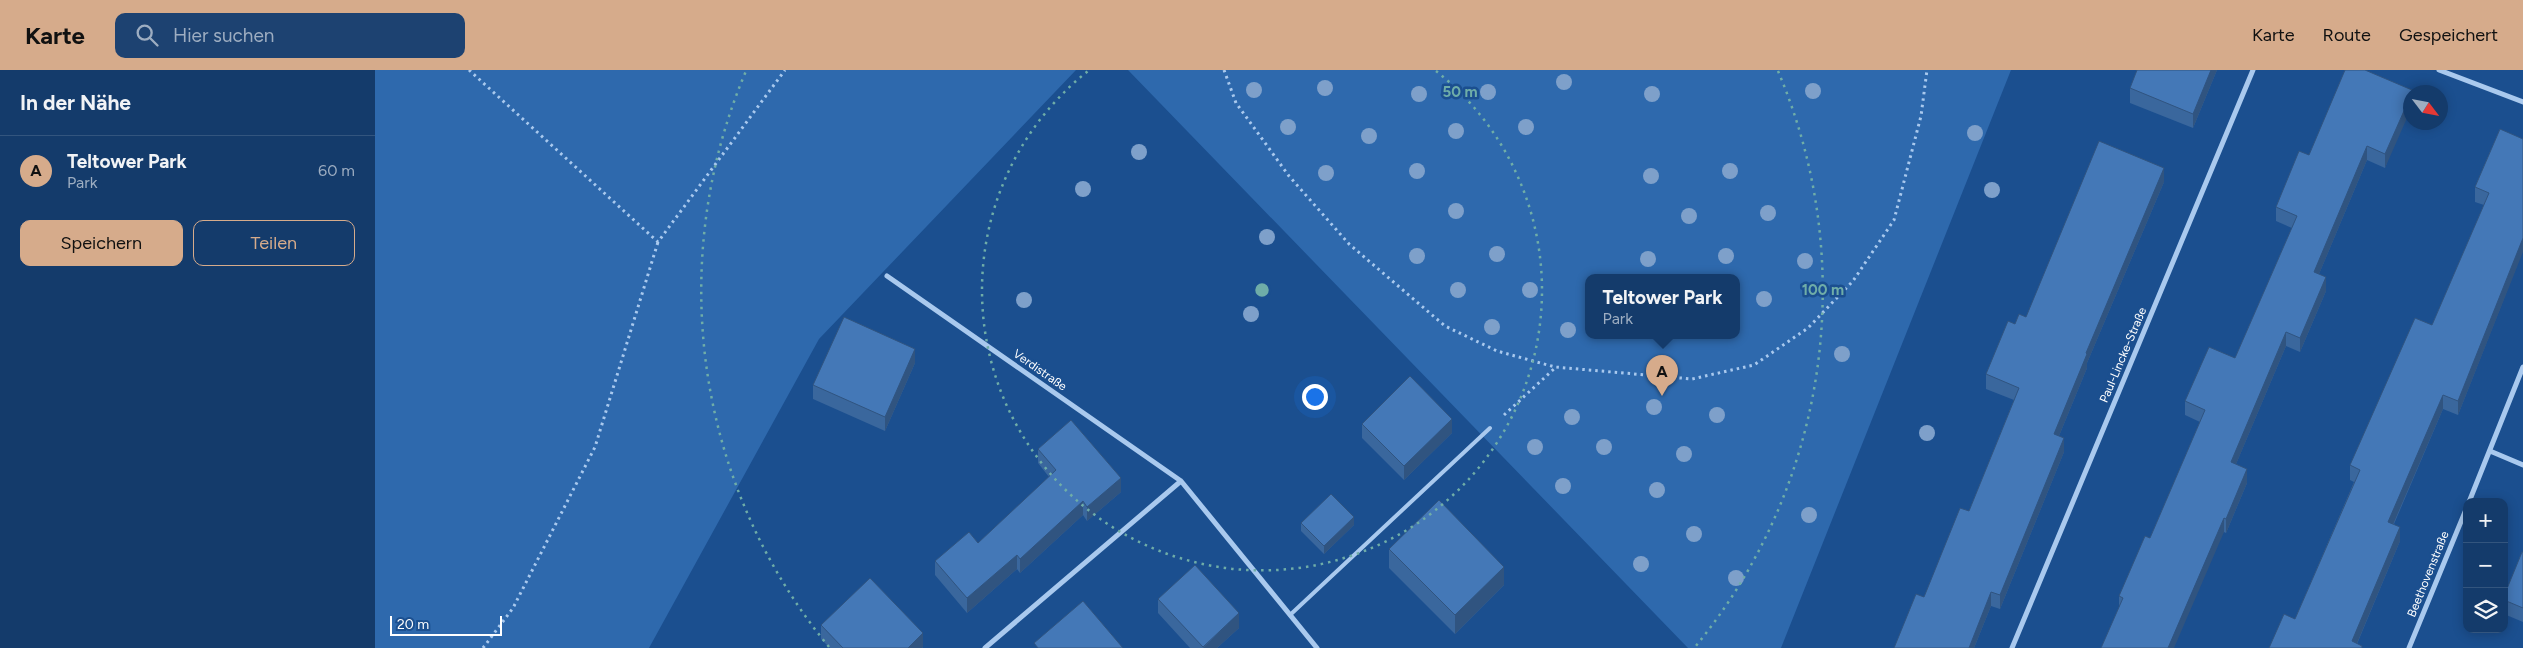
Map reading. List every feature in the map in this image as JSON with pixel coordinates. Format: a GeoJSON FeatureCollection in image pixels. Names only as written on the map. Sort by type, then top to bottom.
{"type":"FeatureCollection","features":[{"type":"Feature","properties":{"kind":"street","name":"Paul-Lincke-Straße"},"geometry":{"type":"LineString","coordinates":[[2012,648],[2253,70]]}},
{"type":"Feature","properties":{"kind":"street"},"geometry":{"type":"LineString","coordinates":[[2439,70],[2523,102]]}},
{"type":"Feature","properties":{"kind":"street","name":"Verdistraße"},"geometry":{"type":"LineString","coordinates":[[887,276],[1181,481],[1317,648]]}},
{"type":"Feature","properties":{"kind":"street"},"geometry":{"type":"LineString","coordinates":[[2471,498],[2523,367]]}},
{"type":"Feature","properties":{"kind":"street"},"geometry":{"type":"LineString","coordinates":[[2490,451],[2523,465]]}},
{"type":"Feature","properties":{"kind":"street"},"geometry":{"type":"LineString","coordinates":[[985,648],[1181,481]]}},
{"type":"Feature","properties":{"kind":"street","name":"Beethovenstraße"},"geometry":{"type":"LineString","coordinates":[[2409,648],[2463,517]]}},
{"type":"Feature","properties":{"kind":"lane"},"geometry":{"type":"LineString","coordinates":[[1290,615],[1490,428]]}},
{"type":"Feature","properties":{"kind":"path"},"geometry":{"type":"LineString","coordinates":[[469,70],[659,242]]}},
{"type":"Feature","properties":{"kind":"path"},"geometry":{"type":"LineString","coordinates":[[483,648],[513,608],[595,447],[659,242],[785,70]]}},
{"type":"Feature","properties":{"kind":"path"},"geometry":{"type":"LineString","coordinates":[[1224,70],[1237,103],[1289,176],[1349,244],[1445,326],[1497,351],[1555,367],[1692,379],[1754,365],[1808,328],[1853,281],[1894,220],[1921,116],[1927,70]]}},
{"type":"Feature","properties":{"kind":"path"},"geometry":{"type":"LineString","coordinates":[[1490,428],[1555,367]]}},
{"type":"Feature","properties":{"kind":"shaded area"},"geometry":{"type":"Polygon","coordinates":[[[375,70],[1076,70],[819,339],[649,648],[375,648],[375,70]]]}},
{"type":"Feature","properties":{"kind":"shaded area"},"geometry":{"type":"Polygon","coordinates":[[[1128,70],[2011,70],[1781,648],[1688,648],[1128,70]]]}},
{"type":"Feature","properties":{"kind":"building"},"geometry":{"type":"Polygon","coordinates":[[[2137,70],[2211,70],[2193,114],[2130,88],[2137,70]]]}},
{"type":"Feature","properties":{"kind":"building"},"geometry":{"type":"Polygon","coordinates":[[[2345,70],[2365,70],[2403,86],[2403,113],[2385,154],[2367,146],[2314,272],[2326,277],[2300,338],[2286,332],[2231,462],[2247,469],[2168,648],[2101,648],[2123,598],[2119,596],[2145,536],[2150,538],[2205,410],[2185,401],[2209,347],[2235,358],[2297,216],[2276,207],[2299,151],[2309,155],[2345,70]]]}},
{"type":"Feature","properties":{"kind":"building"},"geometry":{"type":"Polygon","coordinates":[[[2500,129],[2523,139],[2523,238],[2458,401],[2443,395],[2388,522],[2400,527],[2352,641],[2362,646],[2362,648],[2269,648],[2284,614],[2295,619],[2360,470],[2350,465],[2415,318],[2432,325],[2489,193],[2475,187],[2500,129]]]}},
{"type":"Feature","properties":{"kind":"building"},"geometry":{"type":"Polygon","coordinates":[[[2099,141],[2164,168],[2054,434],[2064,438],[2000,595],[1991,592],[1969,648],[1894,648],[1916,594],[1924,597],[1960,508],[1969,511],[2019,388],[1986,374],[2008,321],[2015,324],[2019,314],[2026,317],[2099,141]]]}},
{"type":"Feature","properties":{"kind":"building"},"geometry":{"type":"Polygon","coordinates":[[[844,317],[915,349],[885,417],[813,385],[844,317]]]}},
{"type":"Feature","properties":{"kind":"building"},"geometry":{"type":"Polygon","coordinates":[[[1410,376],[1452,419],[1404,466],[1362,424],[1410,376]]]}},
{"type":"Feature","properties":{"kind":"building"},"geometry":{"type":"Polygon","coordinates":[[[1071,420],[1121,478],[1087,507],[1083,501],[1020,559],[1017,555],[967,598],[935,561],[969,532],[978,543],[1056,470],[1038,449],[1071,420]]]}},
{"type":"Feature","properties":{"kind":"building"},"geometry":{"type":"Polygon","coordinates":[[[1331,494],[1354,517],[1324,546],[1301,523],[1331,494]]]}},
{"type":"Feature","properties":{"kind":"building"},"geometry":{"type":"Polygon","coordinates":[[[1439,500],[1504,567],[1455,615],[1389,549],[1439,500]]]}},
{"type":"Feature","properties":{"kind":"building"},"geometry":{"type":"Polygon","coordinates":[[[2523,552],[2523,608],[2508,602],[2508,586],[2523,552]]]}},
{"type":"Feature","properties":{"kind":"building"},"geometry":{"type":"Polygon","coordinates":[[[1195,565],[1239,613],[1203,647],[1158,599],[1195,565]]]}},
{"type":"Feature","properties":{"kind":"building"},"geometry":{"type":"Polygon","coordinates":[[[870,578],[923,633],[908,648],[843,648],[821,625],[870,578]]]}},
{"type":"Feature","properties":{"kind":"building"},"geometry":{"type":"Polygon","coordinates":[[[1083,601],[1123,648],[1038,648],[1034,643],[1083,601]]]}},
{"type":"Feature","properties":{"kind":"place","name":"Teltower Park"},"geometry":{"type":"Point","coordinates":[1662,396]}}]}
